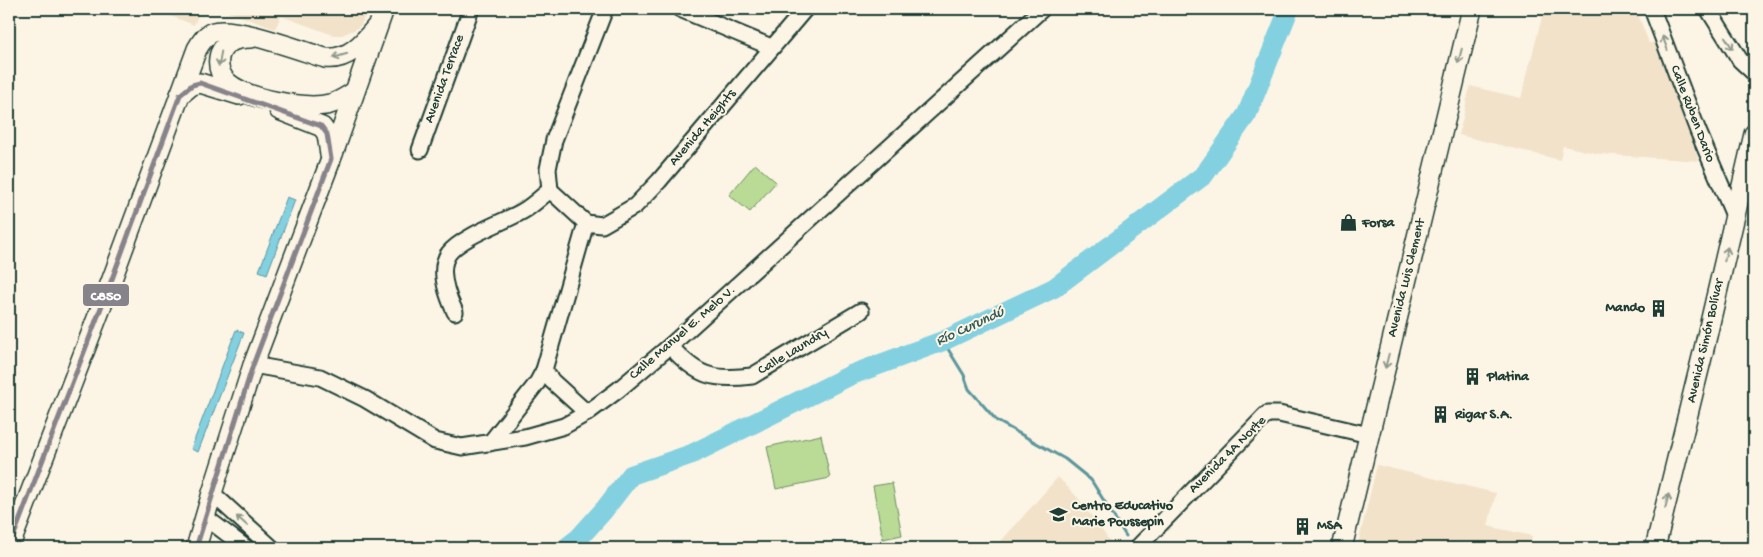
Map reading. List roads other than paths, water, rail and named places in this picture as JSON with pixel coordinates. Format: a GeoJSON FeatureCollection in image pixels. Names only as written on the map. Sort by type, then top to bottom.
{"type":"FeatureCollection","features":[{"type":"Feature","properties":{"kind":"main road","name":"Avenida Luis Clement"},"geometry":{"type":"LineString","coordinates":[[1342,548],[1472,9]]}},
{"type":"Feature","properties":{"kind":"main road"},"geometry":{"type":"LineString","coordinates":[[9,548],[112,280],[197,48],[207,35],[226,30],[325,58],[334,58],[343,56],[357,48],[380,17]]}},
{"type":"Feature","properties":{"kind":"main road"},"geometry":{"type":"LineString","coordinates":[[196,548],[253,365],[331,159],[380,17]]}},
{"type":"Feature","properties":{"kind":"main road"},"geometry":{"type":"LineString","coordinates":[[257,38],[234,40],[222,49],[218,60],[219,68],[224,78],[232,85],[263,98],[294,105],[330,104],[354,92]]}},
{"type":"Feature","properties":{"kind":"main road"},"geometry":{"type":"LineString","coordinates":[[180,95],[192,85],[204,83],[313,122],[326,131],[331,159]]}},
{"type":"Feature","properties":{"kind":"main road","name":"Avenida Simón Bolívar"},"geometry":{"type":"LineString","coordinates":[[1655,548],[1754,134]]}},
{"type":"Feature","properties":{"kind":"street","name":"Avenida Terrace"},"geometry":{"type":"LineString","coordinates":[[420,150],[471,9]]}},
{"type":"Feature","properties":{"kind":"street"},"geometry":{"type":"LineString","coordinates":[[490,443],[537,383],[544,370],[586,223],[550,190],[548,169],[554,140],[605,9]]}},
{"type":"Feature","properties":{"kind":"street"},"geometry":{"type":"LineString","coordinates":[[680,9],[771,47]]}},
{"type":"Feature","properties":{"kind":"street","name":"Avenida Heights"},"geometry":{"type":"LineString","coordinates":[[586,223],[602,225],[635,206],[659,181],[805,9]]}},
{"type":"Feature","properties":{"kind":"street","name":"Calle Manuel E. Melo V."},"geometry":{"type":"LineString","coordinates":[[253,365],[320,377],[365,399],[435,441],[462,447],[525,437],[564,426],[587,413],[618,390],[670,346],[1042,9]]}},
{"type":"Feature","properties":{"kind":"street","name":"Calle Ruben Dario"},"geometry":{"type":"LineString","coordinates":[[1652,9],[1698,131],[1735,218]]}},
{"type":"Feature","properties":{"kind":"street"},"geometry":{"type":"LineString","coordinates":[[1708,9],[1740,60],[1754,73]]}},
{"type":"Feature","properties":{"kind":"street"},"geometry":{"type":"LineString","coordinates":[[455,312],[447,296],[443,273],[448,254],[462,242],[524,210],[550,190]]}},
{"type":"Feature","properties":{"kind":"street","name":"Calle Laundry"},"geometry":{"type":"LineString","coordinates":[[670,346],[686,364],[712,376],[732,379],[752,376],[861,311]]}},
{"type":"Feature","properties":{"kind":"street"},"geometry":{"type":"LineString","coordinates":[[544,370],[587,413]]}},
{"type":"Feature","properties":{"kind":"street","name":"Avenida 4A Norte"},"geometry":{"type":"LineString","coordinates":[[1137,548],[1267,414],[1280,414],[1369,435]]}},
{"type":"Feature","properties":{"kind":"street"},"geometry":{"type":"LineString","coordinates":[[212,493],[272,548]]}},
{"type":"Feature","properties":{"kind":"street"},"geometry":{"type":"LineString","coordinates":[[205,516],[246,548]]}},
{"type":"Feature","properties":{"kind":"street"},"geometry":{"type":"LineString","coordinates":[[228,548],[234,546],[242,548]]}},
{"type":"Feature","properties":{"kind":"water"},"geometry":{"type":"Polygon","coordinates":[[[287,197],[295,200],[267,274],[259,271],[287,197]]]}},
{"type":"Feature","properties":{"kind":"water"},"geometry":{"type":"Polygon","coordinates":[[[236,330],[244,333],[198,452],[191,449],[236,330]]]}},
{"type":"Feature","properties":{"kind":"waterway","name":"Río Curundú"},"geometry":{"type":"LineString","coordinates":[[566,548],[579,538],[604,510],[631,475],[692,454],[851,375],[943,341],[1054,288],[1204,175],[1247,114],[1289,9]]}},
{"type":"Feature","properties":{"kind":"waterway"},"geometry":{"type":"LineString","coordinates":[[943,341],[964,375],[969,389],[997,421],[1065,459],[1091,480],[1126,536]]}},
{"type":"Feature","properties":{"kind":"place","name":"Forsa"},"geometry":{"type":"Point","coordinates":[1348,223]}},
{"type":"Feature","properties":{"kind":"place","name":"Mando"},"geometry":{"type":"Point","coordinates":[1659,308]}},
{"type":"Feature","properties":{"kind":"place","name":"Platina"},"geometry":{"type":"Point","coordinates":[1473,377]}},
{"type":"Feature","properties":{"kind":"place","name":"Rigar S.A."},"geometry":{"type":"Point","coordinates":[1441,415]}},
{"type":"Feature","properties":{"kind":"place","name":"Centro Educativo Marie Poussepin"},"geometry":{"type":"Point","coordinates":[1058,514]}},
{"type":"Feature","properties":{"kind":"place","name":"MSA"},"geometry":{"type":"Point","coordinates":[1303,526]}}]}
